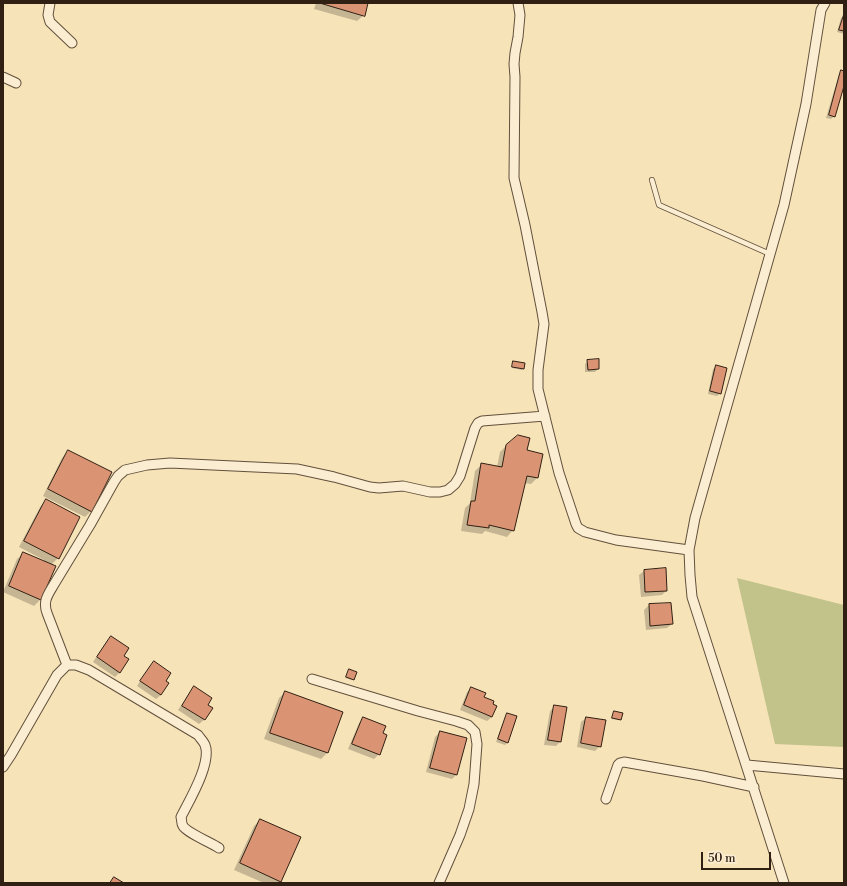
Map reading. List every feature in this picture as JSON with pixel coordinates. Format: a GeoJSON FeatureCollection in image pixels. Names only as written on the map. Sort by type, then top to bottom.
{"type":"FeatureCollection","features":[{"type":"Feature","properties":{"kind":"street"},"geometry":{"type":"LineString","coordinates":[[50,3],[48,15],[50,22],[72,43]]}},
{"type":"Feature","properties":{"kind":"street"},"geometry":{"type":"LineString","coordinates":[[518,3],[520,15],[514,64],[514,178],[525,225],[544,324],[538,370],[538,389],[572,516],[578,528],[585,532],[616,540],[689,550]]}},
{"type":"Feature","properties":{"kind":"street"},"geometry":{"type":"LineString","coordinates":[[784,883],[747,764],[692,597],[689,550],[695,518],[784,205],[806,104],[821,10],[825,3]]}},
{"type":"Feature","properties":{"kind":"street"},"geometry":{"type":"LineString","coordinates":[[3,77],[16,83]]}},
{"type":"Feature","properties":{"kind":"street"},"geometry":{"type":"LineString","coordinates":[[66,665],[46,613],[45,601],[47,595],[83,537],[114,482],[125,470],[147,465],[170,463],[297,469],[379,488],[403,486],[430,492],[440,492],[448,490],[455,484],[460,476],[475,428],[478,423],[482,421],[545,416]]}},
{"type":"Feature","properties":{"kind":"street"},"geometry":{"type":"LineString","coordinates":[[3,767],[57,674],[66,665],[76,665],[89,670],[198,735],[205,746],[206,757],[203,772],[181,817],[182,824],[189,832],[219,848]]}},
{"type":"Feature","properties":{"kind":"street"},"geometry":{"type":"LineString","coordinates":[[312,679],[418,712],[456,721],[468,725],[475,732],[477,744],[474,784],[469,809],[440,883]]}},
{"type":"Feature","properties":{"kind":"street"},"geometry":{"type":"LineString","coordinates":[[606,799],[618,765],[624,762],[754,787]]}},
{"type":"Feature","properties":{"kind":"street"},"geometry":{"type":"LineString","coordinates":[[747,764],[844,774]]}},
{"type":"Feature","properties":{"kind":"lane"},"geometry":{"type":"LineString","coordinates":[[652,180],[659,205],[770,254]]}},
{"type":"Feature","properties":{"kind":"green space"},"geometry":{"type":"Polygon","coordinates":[[[737,578],[844,605],[844,747],[775,744],[737,578]]]}},
{"type":"Feature","properties":{"kind":"building"},"geometry":{"type":"Polygon","coordinates":[[[320,3],[368,3],[365,16],[320,3]]]}},
{"type":"Feature","properties":{"kind":"building"},"geometry":{"type":"Polygon","coordinates":[[[844,14],[844,31],[839,30],[844,14]]]}},
{"type":"Feature","properties":{"kind":"building"},"geometry":{"type":"Polygon","coordinates":[[[841,70],[844,71],[844,86],[835,117],[829,115],[841,70]]]}},
{"type":"Feature","properties":{"kind":"building"},"geometry":{"type":"Polygon","coordinates":[[[599,359],[599,369],[588,370],[587,360],[599,359]]]}},
{"type":"Feature","properties":{"kind":"building"},"geometry":{"type":"Polygon","coordinates":[[[513,361],[525,363],[524,369],[512,367],[513,361]]]}},
{"type":"Feature","properties":{"kind":"building"},"geometry":{"type":"Polygon","coordinates":[[[716,365],[727,368],[721,394],[710,391],[716,365]]]}},
{"type":"Feature","properties":{"kind":"building"},"geometry":{"type":"Polygon","coordinates":[[[518,435],[530,438],[527,450],[543,454],[538,478],[527,476],[514,531],[489,525],[489,528],[467,525],[471,501],[475,501],[481,463],[502,467],[506,445],[518,435]]]}},
{"type":"Feature","properties":{"kind":"building"},"geometry":{"type":"Polygon","coordinates":[[[68,450],[112,472],[92,512],[48,489],[68,450]]]}},
{"type":"Feature","properties":{"kind":"building"},"geometry":{"type":"Polygon","coordinates":[[[46,499],[80,517],[59,559],[24,541],[46,499]]]}},
{"type":"Feature","properties":{"kind":"building"},"geometry":{"type":"Polygon","coordinates":[[[23,552],[56,566],[41,600],[9,586],[23,552]]]}},
{"type":"Feature","properties":{"kind":"building"},"geometry":{"type":"Polygon","coordinates":[[[666,568],[667,591],[645,592],[644,570],[666,568]]]}},
{"type":"Feature","properties":{"kind":"building"},"geometry":{"type":"Polygon","coordinates":[[[671,603],[673,624],[650,626],[649,604],[671,603]]]}},
{"type":"Feature","properties":{"kind":"building"},"geometry":{"type":"Polygon","coordinates":[[[111,636],[129,648],[124,656],[129,659],[120,673],[97,657],[111,636]]]}},
{"type":"Feature","properties":{"kind":"building"},"geometry":{"type":"Polygon","coordinates":[[[154,661],[171,673],[166,681],[169,683],[161,695],[140,681],[154,661]]]}},
{"type":"Feature","properties":{"kind":"building"},"geometry":{"type":"Polygon","coordinates":[[[349,669],[357,672],[354,680],[346,677],[349,669]]]}},
{"type":"Feature","properties":{"kind":"building"},"geometry":{"type":"Polygon","coordinates":[[[194,686],[212,698],[208,705],[213,708],[205,720],[182,706],[194,686]]]}},
{"type":"Feature","properties":{"kind":"building"},"geometry":{"type":"Polygon","coordinates":[[[471,687],[486,693],[484,697],[494,701],[493,704],[497,706],[492,717],[464,705],[471,687]]]}},
{"type":"Feature","properties":{"kind":"building"},"geometry":{"type":"Polygon","coordinates":[[[285,691],[343,712],[328,753],[270,733],[285,691]]]}},
{"type":"Feature","properties":{"kind":"building"},"geometry":{"type":"Polygon","coordinates":[[[554,705],[567,707],[561,742],[548,740],[554,705]]]}},
{"type":"Feature","properties":{"kind":"building"},"geometry":{"type":"Polygon","coordinates":[[[614,711],[623,713],[621,720],[612,718],[614,711]]]}},
{"type":"Feature","properties":{"kind":"building"},"geometry":{"type":"Polygon","coordinates":[[[507,713],[517,716],[508,743],[498,739],[507,713]]]}},
{"type":"Feature","properties":{"kind":"building"},"geometry":{"type":"Polygon","coordinates":[[[363,717],[386,726],[383,733],[387,735],[380,755],[352,744],[363,717]]]}},
{"type":"Feature","properties":{"kind":"building"},"geometry":{"type":"Polygon","coordinates":[[[586,717],[606,720],[601,747],[581,743],[586,717]]]}},
{"type":"Feature","properties":{"kind":"building"},"geometry":{"type":"Polygon","coordinates":[[[440,731],[467,738],[457,775],[430,768],[440,731]]]}},
{"type":"Feature","properties":{"kind":"building"},"geometry":{"type":"Polygon","coordinates":[[[260,819],[301,837],[281,882],[240,863],[260,819]]]}},
{"type":"Feature","properties":{"kind":"building"},"geometry":{"type":"Polygon","coordinates":[[[114,877],[124,883],[110,883],[114,877]]]}}]}
